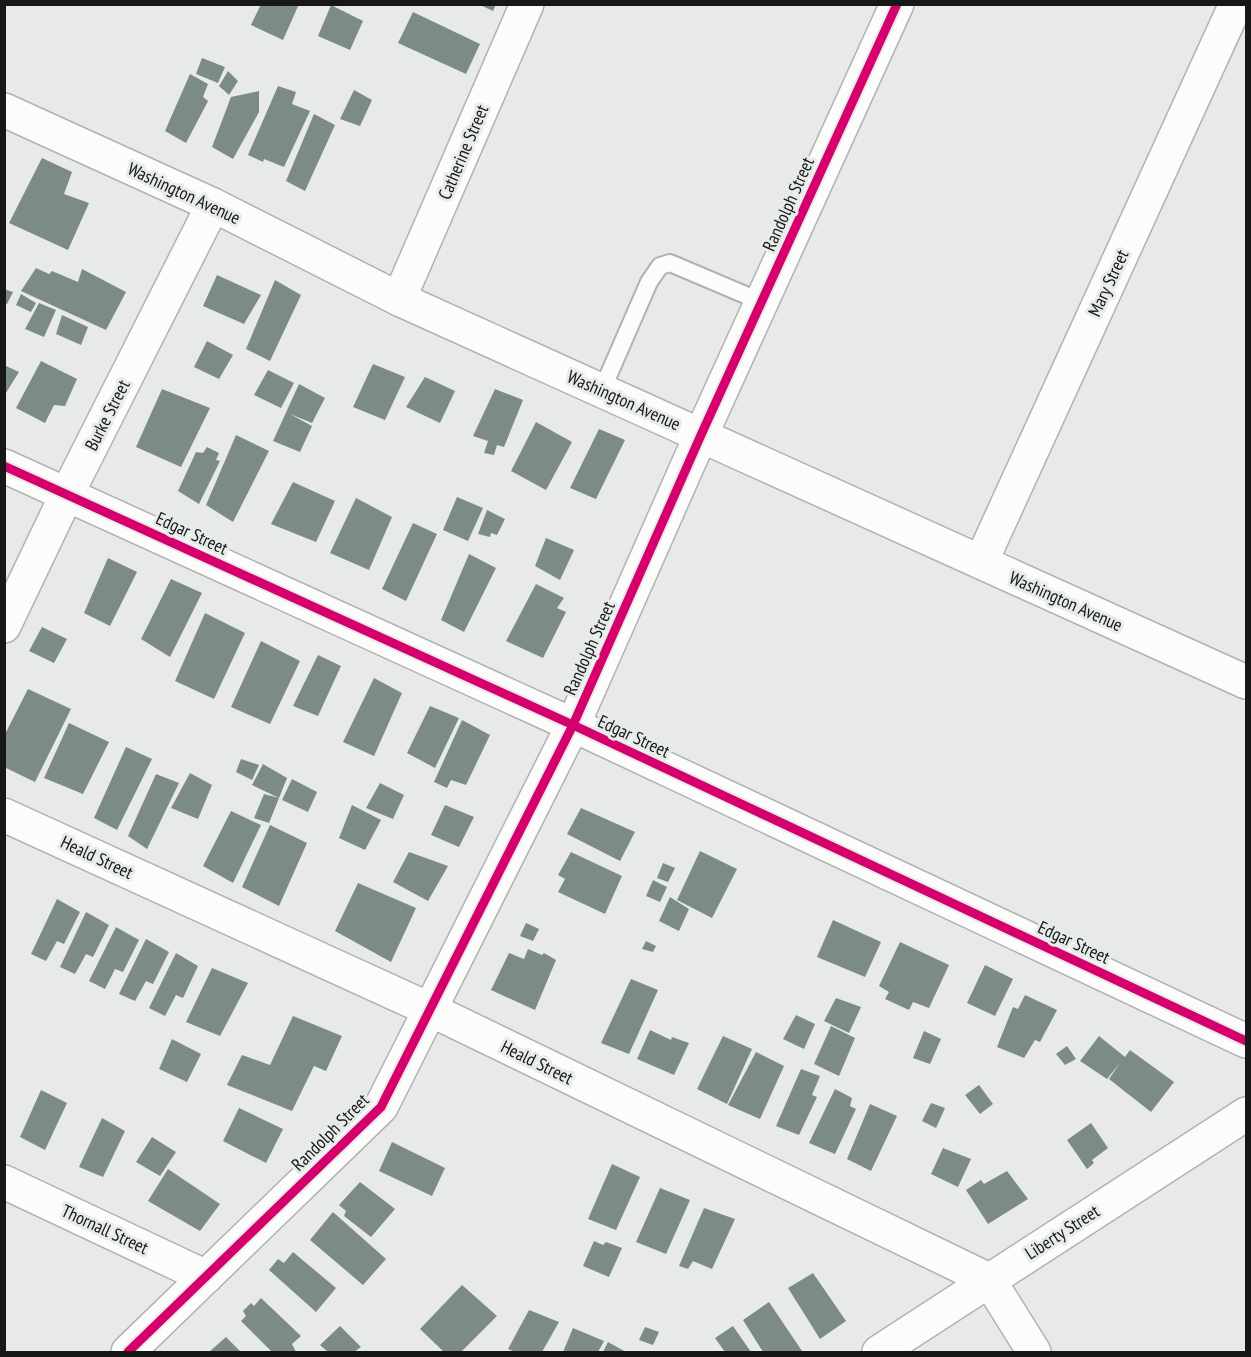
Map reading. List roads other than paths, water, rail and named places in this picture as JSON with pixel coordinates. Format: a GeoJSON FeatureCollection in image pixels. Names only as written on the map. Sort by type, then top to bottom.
{"type":"FeatureCollection","features":[{"type":"Feature","properties":{"kind":"street","name":"Catherine Street"},"geometry":{"type":"LineString","coordinates":[[399,299],[527,4]]}},
{"type":"Feature","properties":{"kind":"street","name":"Randolph Street"},"geometry":{"type":"LineString","coordinates":[[128,1353],[381,1107],[573,725],[701,435],[897,4]]}},
{"type":"Feature","properties":{"kind":"street","name":"Mary Street"},"geometry":{"type":"LineString","coordinates":[[981,562],[1236,4]]}},
{"type":"Feature","properties":{"kind":"street","name":"Washington Avenue"},"geometry":{"type":"LineString","coordinates":[[4,110],[213,205],[399,299],[1246,682]]}},
{"type":"Feature","properties":{"kind":"street","name":"Burke Street"},"geometry":{"type":"LineString","coordinates":[[4,626],[67,494],[213,205]]}},
{"type":"Feature","properties":{"kind":"street","name":"Edgar Street"},"geometry":{"type":"LineString","coordinates":[[4,466],[573,725],[1246,1041]]}},
{"type":"Feature","properties":{"kind":"street","name":"Heald Street"},"geometry":{"type":"LineString","coordinates":[[4,815],[431,1010],[989,1280]]}},
{"type":"Feature","properties":{"kind":"street","name":"Liberty Street"},"geometry":{"type":"LineString","coordinates":[[879,1353],[1246,1114]]}},
{"type":"Feature","properties":{"kind":"street","name":"Thornall Street"},"geometry":{"type":"LineString","coordinates":[[4,1182],[206,1277]]}},
{"type":"Feature","properties":{"kind":"street"},"geometry":{"type":"LineString","coordinates":[[989,1280],[1034,1353]]}},
{"type":"Feature","properties":{"kind":"lane"},"geometry":{"type":"LineString","coordinates":[[602,390],[649,282],[660,266],[670,263],[762,302]]}}]}
